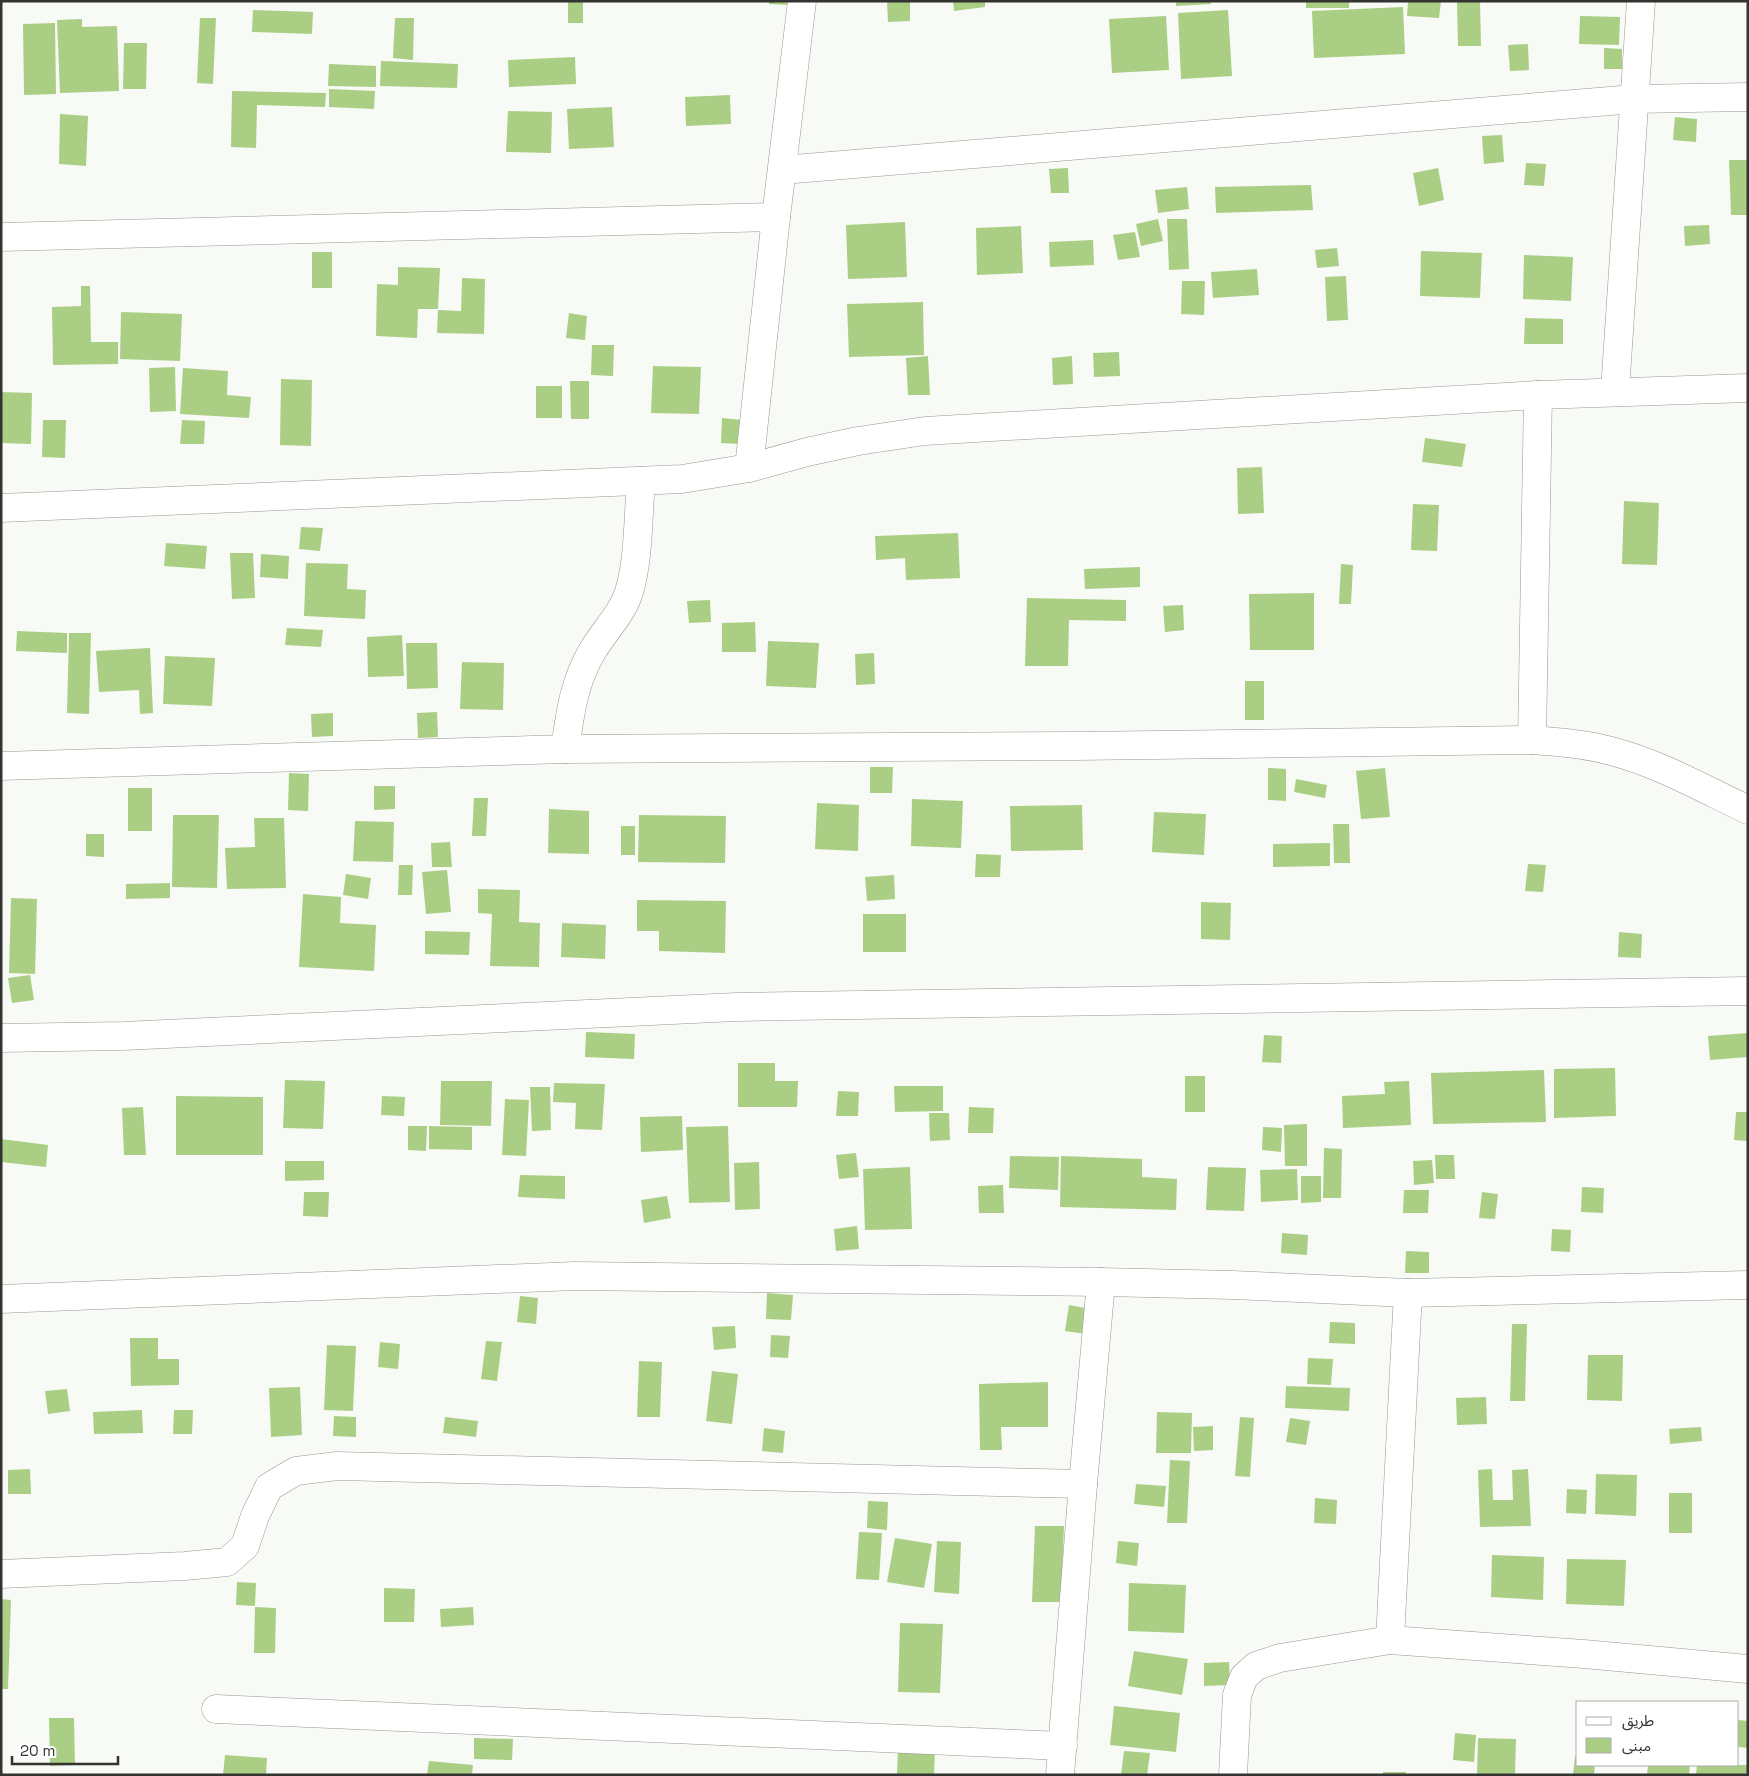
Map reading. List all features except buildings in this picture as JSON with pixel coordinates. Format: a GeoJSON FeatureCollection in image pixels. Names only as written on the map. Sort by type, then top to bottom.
{"type":"FeatureCollection","features":[{"type":"Feature","properties":{"kind":"street"},"geometry":{"type":"LineString","coordinates":[[749,468],[802,1]]}},
{"type":"Feature","properties":{"kind":"street"},"geometry":{"type":"LineString","coordinates":[[1615,391],[1641,1]]}},
{"type":"Feature","properties":{"kind":"street"},"geometry":{"type":"LineString","coordinates":[[782,170],[1634,99],[1748,97]]}},
{"type":"Feature","properties":{"kind":"street"},"geometry":{"type":"LineString","coordinates":[[1,237],[776,218]]}},
{"type":"Feature","properties":{"kind":"street"},"geometry":{"type":"LineString","coordinates":[[1,508],[682,479],[749,468],[807,452],[858,441],[926,431],[1538,395],[1748,388]]}},
{"type":"Feature","properties":{"kind":"street"},"geometry":{"type":"LineString","coordinates":[[1532,740],[1538,395]]}},
{"type":"Feature","properties":{"kind":"street"},"geometry":{"type":"LineString","coordinates":[[565,749],[573,699],[581,674],[593,650],[621,612],[629,592],[635,558],[641,481]]}},
{"type":"Feature","properties":{"kind":"street"},"geometry":{"type":"LineString","coordinates":[[1,766],[565,749],[1067,746],[1532,740],[1575,743],[1612,751],[1654,766],[1748,810]]}},
{"type":"Feature","properties":{"kind":"street"},"geometry":{"type":"LineString","coordinates":[[1,1038],[133,1035],[736,1007],[1748,990]]}},
{"type":"Feature","properties":{"kind":"street"},"geometry":{"type":"LineString","coordinates":[[1,1300],[576,1276],[1101,1282],[1233,1285],[1408,1293],[1748,1285]]}},
{"type":"Feature","properties":{"kind":"street"},"geometry":{"type":"LineString","coordinates":[[1060,1775],[1101,1282]]}},
{"type":"Feature","properties":{"kind":"street"},"geometry":{"type":"LineString","coordinates":[[1390,1640],[1408,1293]]}},
{"type":"Feature","properties":{"kind":"street"},"geometry":{"type":"LineString","coordinates":[[1,1574],[186,1566],[227,1562],[246,1546],[255,1516],[269,1487],[296,1471],[337,1466],[1083,1484]]}},
{"type":"Feature","properties":{"kind":"street"},"geometry":{"type":"LineString","coordinates":[[1233,1775],[1237,1695],[1244,1677],[1256,1666],[1280,1658],[1390,1640],[1584,1654],[1748,1670]]}},
{"type":"Feature","properties":{"kind":"street"},"geometry":{"type":"LineString","coordinates":[[216,1709],[1062,1746]]}}]}
